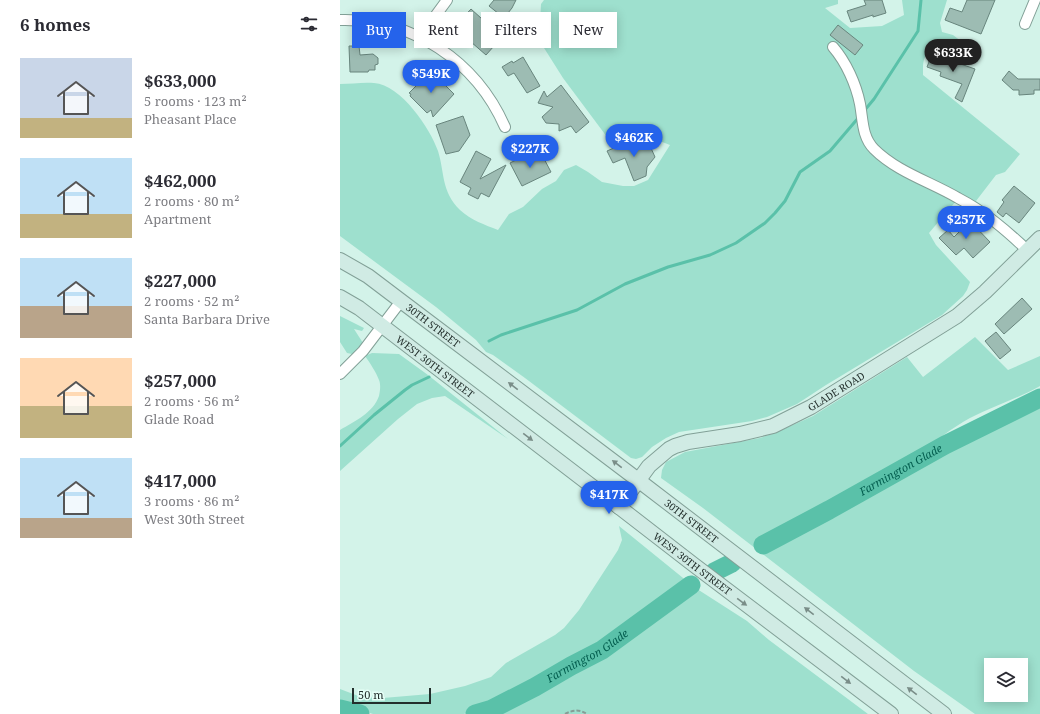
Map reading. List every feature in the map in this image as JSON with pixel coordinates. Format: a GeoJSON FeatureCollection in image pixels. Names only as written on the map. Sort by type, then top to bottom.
{"type":"FeatureCollection","features":[{"type":"Feature","properties":{"kind":"main road","name":"GLADE ROAD"},"geometry":{"type":"LineString","coordinates":[[619,507],[638,480],[655,460],[675,446],[688,442],[764,429],[781,423],[811,407],[957,316],[985,292],[1040,238]]}},
{"type":"Feature","properties":{"kind":"main road","name":"30TH STREET"},"geometry":{"type":"LineString","coordinates":[[340,260],[368,276],[944,714]]}},
{"type":"Feature","properties":{"kind":"main road","name":"WEST 30TH STREET"},"geometry":{"type":"LineString","coordinates":[[340,297],[359,308],[891,714]]}},
{"type":"Feature","properties":{"kind":"street"},"geometry":{"type":"LineString","coordinates":[[438,12],[447,0]]}},
{"type":"Feature","properties":{"kind":"street"},"geometry":{"type":"LineString","coordinates":[[1025,24],[1035,0]]}},
{"type":"Feature","properties":{"kind":"street"},"geometry":{"type":"LineString","coordinates":[[340,20],[364,21],[387,25],[414,35]]}},
{"type":"Feature","properties":{"kind":"street"},"geometry":{"type":"LineString","coordinates":[[833,47],[846,65],[855,87],[860,104],[862,125],[866,136],[874,149],[902,169],[958,197],[983,212],[1028,251]]}},
{"type":"Feature","properties":{"kind":"street"},"geometry":{"type":"LineString","coordinates":[[438,48],[447,53],[470,73],[492,101],[504,127]]}},
{"type":"Feature","properties":{"kind":"street"},"geometry":{"type":"LineString","coordinates":[[340,374],[363,352],[400,301]]}},
{"type":"Feature","properties":{"kind":"path"},"geometry":{"type":"LineString","coordinates":[[565,714],[571,711],[580,710],[587,714]]}},
{"type":"Feature","properties":{"kind":"green space"},"geometry":{"type":"Polygon","coordinates":[[[544,0],[838,0],[838,4],[825,8],[850,28],[882,26],[904,15],[902,0],[947,0],[940,23],[942,32],[953,35],[974,51],[967,54],[933,50],[925,57],[923,64],[923,75],[1020,154],[1005,172],[996,175],[976,201],[1028,242],[1021,249],[1008,236],[957,200],[929,233],[936,245],[970,282],[963,296],[942,315],[797,404],[767,417],[752,421],[679,432],[652,447],[642,457],[636,459],[631,458],[525,378],[493,355],[486,352],[476,340],[436,307],[340,236],[340,84],[374,83],[394,91],[404,99],[421,120],[434,142],[440,159],[444,182],[454,203],[469,217],[498,230],[509,214],[523,207],[542,189],[556,181],[564,170],[576,165],[602,182],[623,186],[634,186],[648,180],[670,145],[631,130],[607,137],[563,78],[544,48],[551,48],[551,12],[541,12],[541,4],[544,0]]]}},
{"type":"Feature","properties":{"kind":"green space"},"geometry":{"type":"Polygon","coordinates":[[[340,316],[364,328],[362,331],[354,329],[363,343],[352,354],[347,353],[340,342],[340,316]]]}},
{"type":"Feature","properties":{"kind":"green space"},"geometry":{"type":"Polygon","coordinates":[[[975,337],[1008,370],[1040,356],[1040,386],[963,422],[896,469],[844,498],[773,534],[767,538],[764,544],[770,545],[784,540],[853,503],[974,433],[1040,403],[1040,714],[975,714],[914,671],[703,508],[661,478],[662,470],[666,462],[685,452],[760,438],[775,433],[813,416],[907,357],[923,377],[975,337]]]}},
{"type":"Feature","properties":{"kind":"green space"},"geometry":{"type":"Polygon","coordinates":[[[372,353],[399,354],[428,375],[508,439],[445,396],[432,398],[417,404],[398,419],[340,471],[340,430],[368,412],[379,396],[379,380],[365,356],[372,353]]]}},
{"type":"Feature","properties":{"kind":"green space"},"geometry":{"type":"Polygon","coordinates":[[[619,526],[688,582],[648,609],[602,645],[539,677],[511,694],[464,714],[373,714],[340,703],[340,689],[361,697],[383,698],[430,694],[465,686],[491,677],[506,663],[555,635],[564,628],[579,610],[618,550],[622,540],[619,526]]]}},
{"type":"Feature","properties":{"kind":"green space"},"geometry":{"type":"Polygon","coordinates":[[[694,587],[747,621],[769,640],[868,714],[497,714],[536,696],[614,646],[640,626],[685,596],[694,587]]]}},
{"type":"Feature","properties":{"kind":"building"},"geometry":{"type":"Polygon","coordinates":[[[494,0],[516,0],[509,12],[496,12],[489,6],[494,0]]]}},
{"type":"Feature","properties":{"kind":"building"},"geometry":{"type":"Polygon","coordinates":[[[864,0],[882,0],[886,13],[873,17],[873,15],[851,22],[847,11],[866,5],[864,0]]]}},
{"type":"Feature","properties":{"kind":"building"},"geometry":{"type":"Polygon","coordinates":[[[967,0],[995,0],[981,34],[945,20],[950,8],[962,12],[967,0]]]}},
{"type":"Feature","properties":{"kind":"building"},"geometry":{"type":"Polygon","coordinates":[[[471,9],[481,18],[481,48],[492,48],[486,55],[473,44],[473,12],[468,12],[471,9]]]}},
{"type":"Feature","properties":{"kind":"building"},"geometry":{"type":"Polygon","coordinates":[[[838,25],[863,45],[855,55],[830,35],[838,25]]]}},
{"type":"Feature","properties":{"kind":"building"},"geometry":{"type":"Polygon","coordinates":[[[349,46],[352,46],[352,48],[359,48],[360,55],[373,54],[378,58],[378,64],[375,65],[375,70],[369,70],[368,72],[350,72],[349,46]]]}},
{"type":"Feature","properties":{"kind":"building"},"geometry":{"type":"Polygon","coordinates":[[[932,54],[975,69],[962,102],[955,98],[962,84],[940,76],[941,72],[927,67],[932,54]]]}},
{"type":"Feature","properties":{"kind":"building"},"geometry":{"type":"Polygon","coordinates":[[[523,57],[540,86],[527,93],[514,73],[508,76],[502,67],[523,57]]]}},
{"type":"Feature","properties":{"kind":"building"},"geometry":{"type":"Polygon","coordinates":[[[1009,71],[1018,79],[1040,79],[1040,90],[1034,90],[1034,94],[1019,95],[1019,90],[1013,90],[1002,80],[1009,71]]]}},
{"type":"Feature","properties":{"kind":"building"},"geometry":{"type":"Polygon","coordinates":[[[432,72],[454,94],[433,117],[431,110],[427,113],[410,96],[411,94],[409,93],[432,72]]]}},
{"type":"Feature","properties":{"kind":"building"},"geometry":{"type":"Polygon","coordinates":[[[561,85],[589,122],[576,133],[571,126],[559,131],[559,124],[546,123],[542,117],[553,107],[538,103],[544,91],[547,97],[561,85]]]}},
{"type":"Feature","properties":{"kind":"building"},"geometry":{"type":"Polygon","coordinates":[[[463,116],[470,135],[459,151],[446,154],[436,125],[463,116]]]}},
{"type":"Feature","properties":{"kind":"building"},"geometry":{"type":"Polygon","coordinates":[[[630,141],[635,145],[650,146],[655,157],[647,167],[646,176],[634,181],[625,158],[613,163],[607,151],[630,141]]]}},
{"type":"Feature","properties":{"kind":"building"},"geometry":{"type":"Polygon","coordinates":[[[476,151],[491,159],[480,179],[506,165],[489,197],[481,193],[478,199],[468,194],[471,188],[460,182],[476,151]]]}},
{"type":"Feature","properties":{"kind":"building"},"geometry":{"type":"Polygon","coordinates":[[[526,155],[529,162],[542,155],[551,172],[522,186],[510,163],[526,155]]]}},
{"type":"Feature","properties":{"kind":"building"},"geometry":{"type":"Polygon","coordinates":[[[1014,186],[1035,203],[1019,223],[1006,213],[1003,217],[997,212],[1004,202],[1002,200],[1014,186]]]}},
{"type":"Feature","properties":{"kind":"building"},"geometry":{"type":"Polygon","coordinates":[[[970,221],[990,242],[973,258],[964,248],[956,255],[939,238],[948,230],[954,237],[970,221]]]}},
{"type":"Feature","properties":{"kind":"building"},"geometry":{"type":"Polygon","coordinates":[[[1022,298],[1032,309],[1004,334],[995,324],[1022,298]]]}},
{"type":"Feature","properties":{"kind":"building"},"geometry":{"type":"Polygon","coordinates":[[[996,332],[1011,350],[1000,359],[985,341],[996,332]]]}},
{"type":"Feature","properties":{"kind":"waterway"},"geometry":{"type":"LineString","coordinates":[[864,111],[874,99],[918,31],[921,0]]}},
{"type":"Feature","properties":{"kind":"waterway"},"geometry":{"type":"LineString","coordinates":[[489,341],[501,335],[577,310],[625,284],[668,267],[710,255],[736,243],[765,223],[775,213],[785,201],[800,172],[830,151],[859,117]]}},
{"type":"Feature","properties":{"kind":"waterway"},"geometry":{"type":"LineString","coordinates":[[340,446],[374,415],[405,390],[429,377]]}},
{"type":"Feature","properties":{"kind":"waterway","name":"Farmington Glade"},"geometry":{"type":"LineString","coordinates":[[763,545],[945,445],[1040,398]]}},
{"type":"Feature","properties":{"kind":"waterway","name":"Farmington Glade"},"geometry":{"type":"LineString","coordinates":[[714,572],[732,563]]}},
{"type":"Feature","properties":{"kind":"waterway","name":"Farmington Glade"},"geometry":{"type":"LineString","coordinates":[[475,714],[492,709],[602,650],[691,585]]}},
{"type":"Feature","properties":{"kind":"waterway","name":"Farmington Glade"},"geometry":{"type":"LineString","coordinates":[[340,709],[360,714]]}}]}
